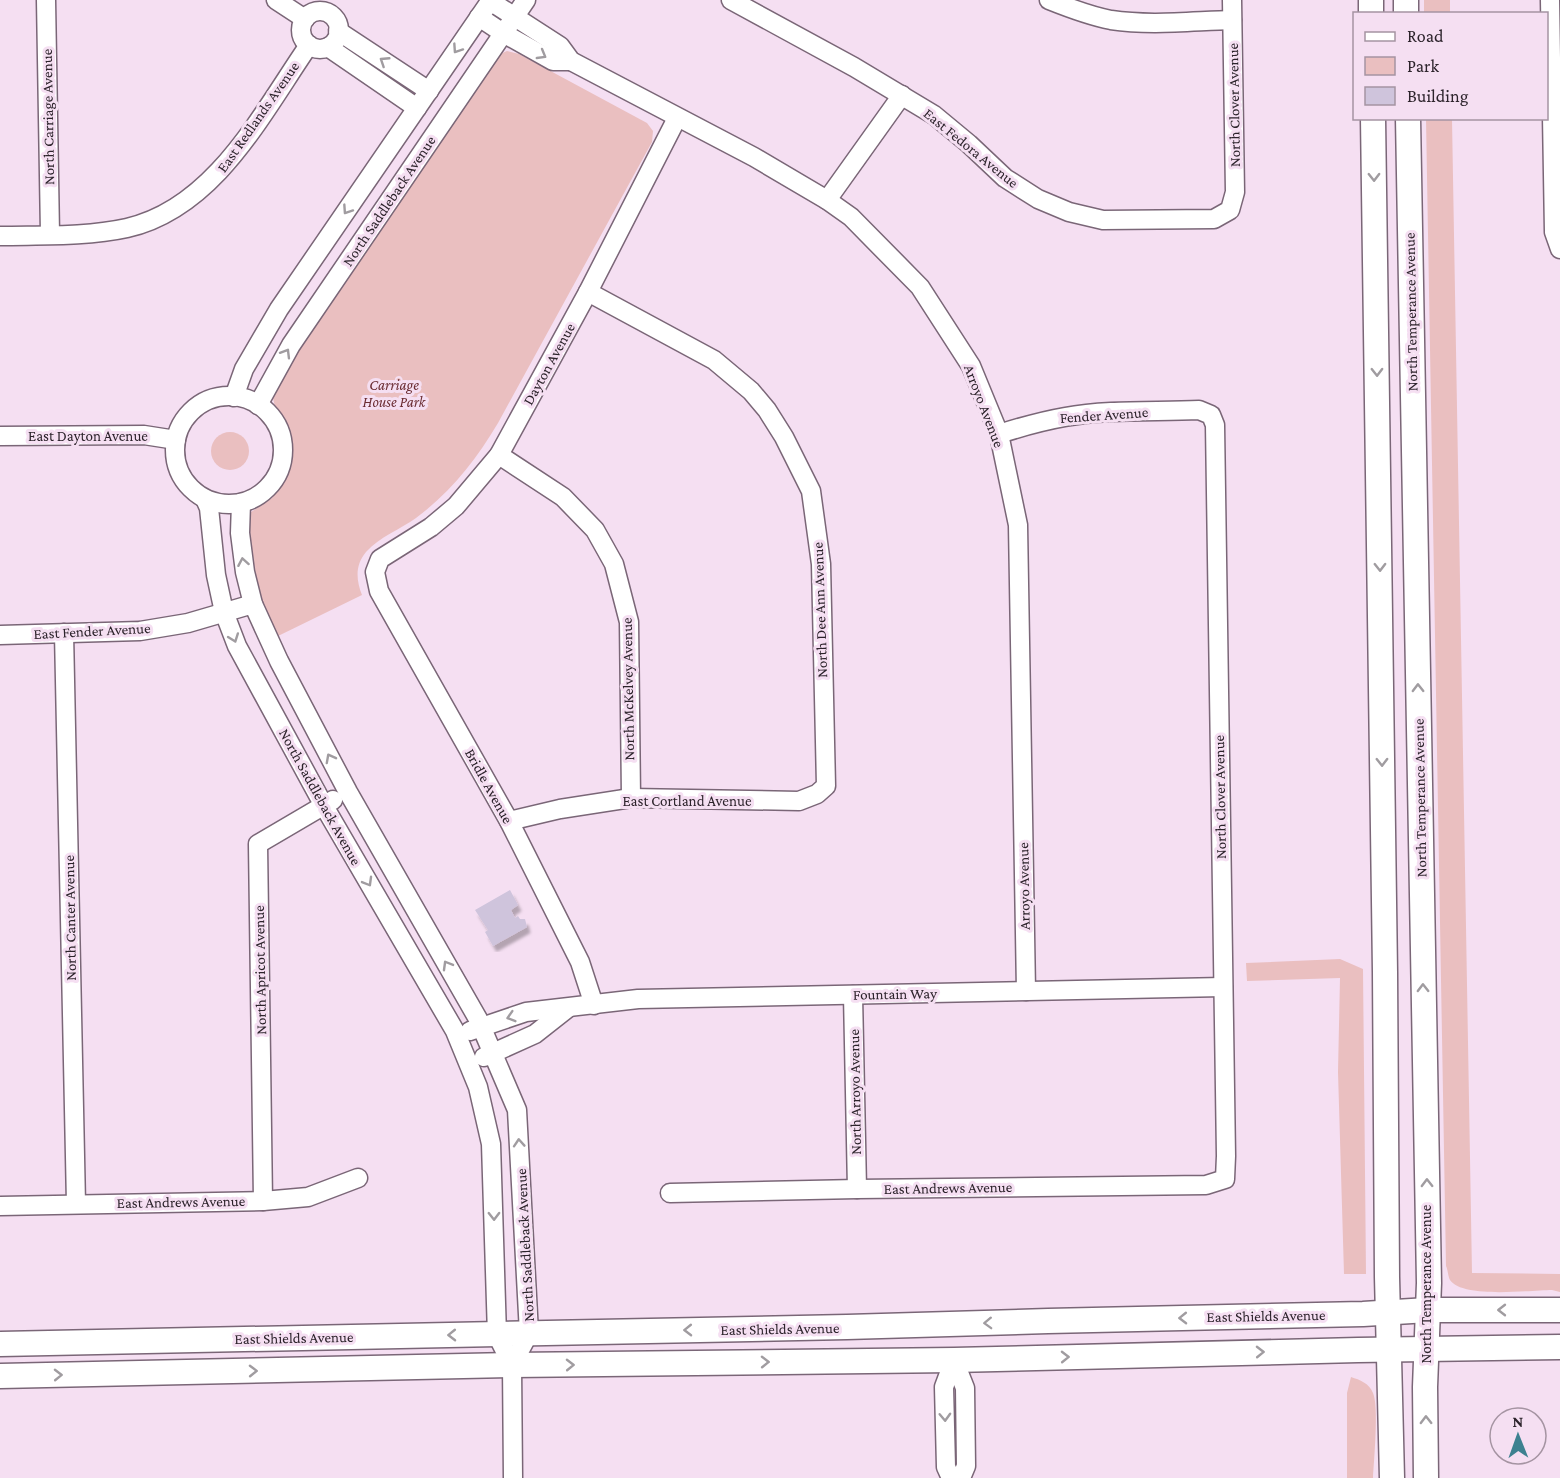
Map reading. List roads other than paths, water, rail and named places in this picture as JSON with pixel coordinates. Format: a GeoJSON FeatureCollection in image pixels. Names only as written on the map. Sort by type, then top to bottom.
{"type":"FeatureCollection","features":[{"type":"Feature","properties":{"kind":"main road"},"geometry":{"type":"LineString","coordinates":[[1373,120],[1392,1478]]}},
{"type":"Feature","properties":{"kind":"main road","name":"North Temperance Avenue"},"geometry":{"type":"LineString","coordinates":[[1408,120],[1428,1310],[1425,1387],[1426,1478]]}},
{"type":"Feature","properties":{"kind":"main road","name":"East Shields Avenue"},"geometry":{"type":"LineString","coordinates":[[0,1344],[847,1327],[1389,1313],[1428,1310],[1560,1310]]}},
{"type":"Feature","properties":{"kind":"main road"},"geometry":{"type":"LineString","coordinates":[[0,1358],[68,1358],[130,1341]]}},
{"type":"Feature","properties":{"kind":"main road"},"geometry":{"type":"LineString","coordinates":[[0,1376],[1560,1347]]}},
{"type":"Feature","properties":{"kind":"street","name":"North Carriage Avenue"},"geometry":{"type":"LineString","coordinates":[[46,0],[50,234]]}},
{"type":"Feature","properties":{"kind":"street"},"geometry":{"type":"LineString","coordinates":[[276,0],[305,19]]}},
{"type":"Feature","properties":{"kind":"street","name":"North Saddleback Avenue"},"geometry":{"type":"LineString","coordinates":[[258,405],[291,345],[525,0]]}},
{"type":"Feature","properties":{"kind":"street","name":"East Fedora Avenue"},"geometry":{"type":"LineString","coordinates":[[731,0],[934,115],[1005,178],[1038,199],[1069,212],[1103,220],[1214,219],[1230,210]]}},
{"type":"Feature","properties":{"kind":"street"},"geometry":{"type":"LineString","coordinates":[[1049,0],[1086,14],[1112,20],[1138,22],[1232,20]]}},
{"type":"Feature","properties":{"kind":"street","name":"North Clover Avenue"},"geometry":{"type":"LineString","coordinates":[[1230,210],[1235,192],[1232,0]]}},
{"type":"Feature","properties":{"kind":"street"},"geometry":{"type":"LineString","coordinates":[[1550,0],[1555,50],[1554,232],[1560,249]]}},
{"type":"Feature","properties":{"kind":"street","name":"North Saddleback Avenue"},"geometry":{"type":"LineString","coordinates":[[234,396],[244,369],[279,309],[491,1]]}},
{"type":"Feature","properties":{"kind":"street","name":"Arroyo Avenue"},"geometry":{"type":"LineString","coordinates":[[491,1],[560,46],[571,61],[754,157],[827,200],[851,217],[920,287],[971,366],[999,434],[1018,525],[1026,991]]}},
{"type":"Feature","properties":{"kind":"street"},"geometry":{"type":"LineString","coordinates":[[335,8],[339,31],[336,41],[328,47],[319,49],[309,45],[303,39],[302,33],[305,19],[312,14],[335,8]]}},
{"type":"Feature","properties":{"kind":"street","name":"Arroyo Avenue"},"geometry":{"type":"LineString","coordinates":[[479,16],[503,33],[553,61],[571,61]]}},
{"type":"Feature","properties":{"kind":"street"},"geometry":{"type":"LineString","coordinates":[[339,31],[429,91]]}},
{"type":"Feature","properties":{"kind":"street","name":"East Redlands Avenue"},"geometry":{"type":"LineString","coordinates":[[0,236],[128,228],[160,217],[218,175],[309,45]]}},
{"type":"Feature","properties":{"kind":"street"},"geometry":{"type":"LineString","coordinates":[[328,47],[417,108]]}},
{"type":"Feature","properties":{"kind":"street"},"geometry":{"type":"LineString","coordinates":[[827,200],[902,95]]}},
{"type":"Feature","properties":{"kind":"street","name":"Dayton Avenue"},"geometry":{"type":"LineString","coordinates":[[375,572],[380,559],[431,527],[456,506],[499,455],[588,292],[677,118]]}},
{"type":"Feature","properties":{"kind":"street","name":"North Dee Ann Avenue"},"geometry":{"type":"LineString","coordinates":[[588,292],[714,360],[751,391],[784,437],[811,491],[821,564],[826,786]]}},
{"type":"Feature","properties":{"kind":"street"},"geometry":{"type":"LineString","coordinates":[[234,396],[258,405],[272,417],[280,434],[283,452],[279,471],[269,487],[254,498],[241,503],[219,503],[205,499],[192,491],[176,465],[176,440],[185,418],[199,405],[216,398],[234,396]]}},
{"type":"Feature","properties":{"kind":"street","name":"Fender Avenue"},"geometry":{"type":"LineString","coordinates":[[999,434],[1033,423],[1068,416],[1198,410],[1211,416]]}},
{"type":"Feature","properties":{"kind":"street","name":"North Clover Avenue"},"geometry":{"type":"LineString","coordinates":[[1211,416],[1215,425],[1227,1156],[1225,1179]]}},
{"type":"Feature","properties":{"kind":"street","name":"East Dayton Avenue"},"geometry":{"type":"LineString","coordinates":[[0,436],[144,435],[176,440]]}},
{"type":"Feature","properties":{"kind":"street","name":"North McKelvey Avenue"},"geometry":{"type":"LineString","coordinates":[[499,455],[563,497],[595,530],[614,564],[629,622],[631,798]]}},
{"type":"Feature","properties":{"kind":"street","name":"North Saddleback Avenue"},"geometry":{"type":"LineString","coordinates":[[205,499],[209,508],[214,564],[224,612],[237,646],[324,806],[457,1037],[478,1087],[491,1144],[497,1335],[512,1365]]}},
{"type":"Feature","properties":{"kind":"street","name":"North Saddleback Avenue"},"geometry":{"type":"LineString","coordinates":[[241,503],[239,516],[241,550],[254,604],[279,661],[348,792],[480,1026],[517,1110],[529,1333],[512,1365]]}},
{"type":"Feature","properties":{"kind":"street","name":"Bridle Avenue"},"geometry":{"type":"LineString","coordinates":[[375,572],[380,591],[509,820],[580,962],[594,1005]]}},
{"type":"Feature","properties":{"kind":"street","name":"East Fender Avenue"},"geometry":{"type":"LineString","coordinates":[[0,635],[140,631],[188,622],[254,604]]}},
{"type":"Feature","properties":{"kind":"street","name":"North Canter Avenue"},"geometry":{"type":"LineString","coordinates":[[64,633],[76,1204]]}},
{"type":"Feature","properties":{"kind":"street","name":"East Cortland Avenue"},"geometry":{"type":"LineString","coordinates":[[509,820],[631,798],[799,801],[817,794],[826,786]]}},
{"type":"Feature","properties":{"kind":"street","name":"North Apricot Avenue"},"geometry":{"type":"LineString","coordinates":[[263,1201],[258,844],[348,792]]}},
{"type":"Feature","properties":{"kind":"street","name":"Fountain Way"},"geometry":{"type":"LineString","coordinates":[[457,1037],[480,1026],[526,1012],[638,999],[1223,987]]}},
{"type":"Feature","properties":{"kind":"street","name":"North Arroyo Avenue"},"geometry":{"type":"LineString","coordinates":[[853,994],[857,1189]]}},
{"type":"Feature","properties":{"kind":"street"},"geometry":{"type":"LineString","coordinates":[[468,1063],[535,1034],[567,1008]]}},
{"type":"Feature","properties":{"kind":"street","name":"East Andrews Avenue"},"geometry":{"type":"LineString","coordinates":[[0,1206],[263,1201],[308,1197],[358,1178]]}},
{"type":"Feature","properties":{"kind":"street","name":"East Andrews Avenue"},"geometry":{"type":"LineString","coordinates":[[670,1193],[1206,1185],[1225,1179]]}},
{"type":"Feature","properties":{"kind":"street"},"geometry":{"type":"LineString","coordinates":[[951,1478],[946,1467],[944,1387],[954,1360]]}},
{"type":"Feature","properties":{"kind":"street"},"geometry":{"type":"LineString","coordinates":[[954,1360],[965,1388],[966,1466],[961,1478]]}},
{"type":"Feature","properties":{"kind":"street"},"geometry":{"type":"LineString","coordinates":[[512,1365],[513,1478]]}},
{"type":"Feature","properties":{"kind":"park label","name":"Carriage House Park"},"geometry":{"type":"Point","coordinates":[394,394]}}]}
